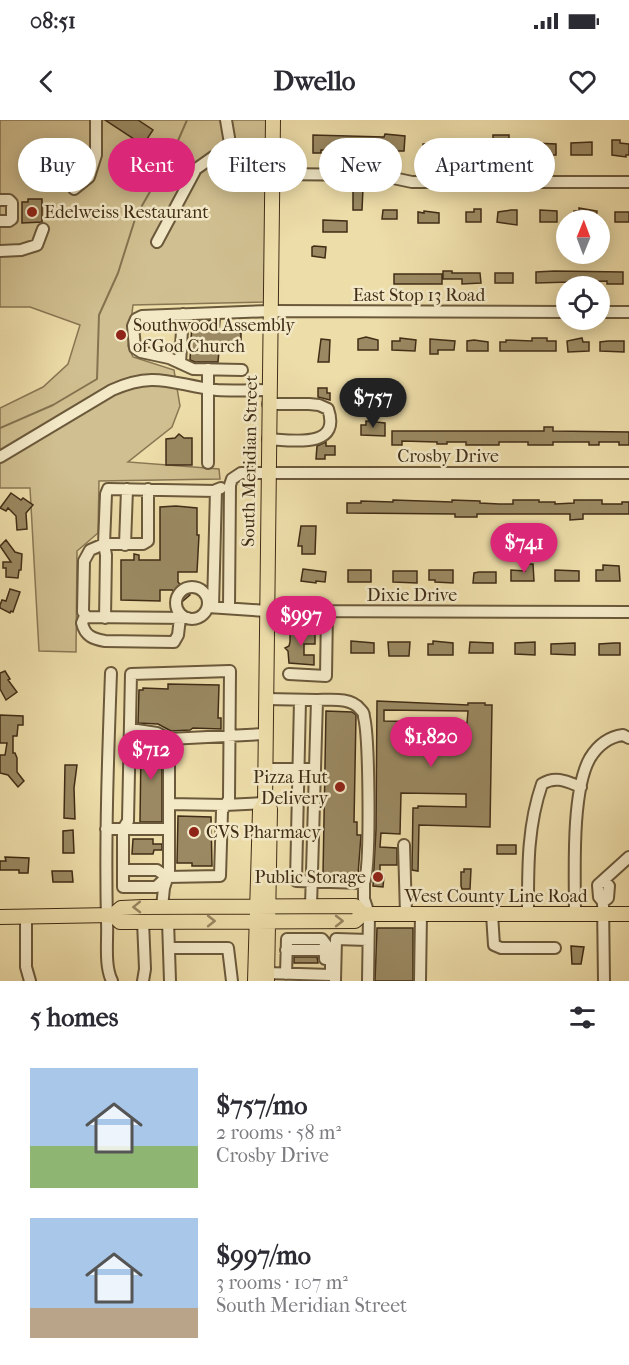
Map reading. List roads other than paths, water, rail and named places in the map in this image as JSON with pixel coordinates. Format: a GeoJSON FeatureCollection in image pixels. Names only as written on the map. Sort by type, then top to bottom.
{"type":"FeatureCollection","features":[{"type":"Feature","properties":{"kind":"main road","name":"South Meridian Street"},"geometry":{"type":"LineString","coordinates":[[273,120],[273,138]]}},
{"type":"Feature","properties":{"kind":"main road","name":"South Meridian Street"},"geometry":{"type":"LineString","coordinates":[[263,978],[264,913],[260,810],[265,803],[272,192]]}},
{"type":"Feature","properties":{"kind":"main road","name":"West County Line Road"},"geometry":{"type":"LineString","coordinates":[[110,915],[120,922],[168,921],[264,913],[311,906],[356,906],[366,914]]}},
{"type":"Feature","properties":{"kind":"main road","name":"West County Line Road"},"geometry":{"type":"LineString","coordinates":[[0,917],[110,915],[121,908],[162,907],[264,913],[316,921],[355,921],[366,914],[575,914],[603,908],[629,914]]}},
{"type":"Feature","properties":{"kind":"street"},"geometry":{"type":"LineString","coordinates":[[96,120],[96,138]]}},
{"type":"Feature","properties":{"kind":"street"},"geometry":{"type":"LineString","coordinates":[[226,120],[229,138]]}},
{"type":"Feature","properties":{"kind":"street"},"geometry":{"type":"LineString","coordinates":[[157,242],[196,169],[207,161]]}},
{"type":"Feature","properties":{"kind":"street"},"geometry":{"type":"LineString","coordinates":[[307,174],[379,174],[412,182],[629,182]]}},
{"type":"Feature","properties":{"kind":"street"},"geometry":{"type":"LineString","coordinates":[[0,200],[9,200],[12,203],[12,219],[0,221]]}},
{"type":"Feature","properties":{"kind":"street"},"geometry":{"type":"LineString","coordinates":[[0,250],[21,250],[37,245],[43,229]]}},
{"type":"Feature","properties":{"kind":"street","name":"East Stop 13 Road"},"geometry":{"type":"LineString","coordinates":[[180,363],[169,358],[141,352],[135,348],[133,326],[136,319],[142,316],[270,311],[556,312]]}},
{"type":"Feature","properties":{"kind":"street"},"geometry":{"type":"LineString","coordinates":[[610,312],[629,312]]}},
{"type":"Feature","properties":{"kind":"street"},"geometry":{"type":"LineString","coordinates":[[183,314],[180,363],[193,369],[242,370]]}},
{"type":"Feature","properties":{"kind":"street"},"geometry":{"type":"LineString","coordinates":[[208,369],[208,463]]}},
{"type":"Feature","properties":{"kind":"street"},"geometry":{"type":"LineString","coordinates":[[0,458],[112,390],[129,382],[160,379],[320,405],[328,409],[331,422],[327,433],[313,441],[268,439]]}},
{"type":"Feature","properties":{"kind":"street","name":"Crosby Drive"},"geometry":{"type":"LineString","coordinates":[[230,488],[232,479],[242,473],[267,472],[629,473]]}},
{"type":"Feature","properties":{"kind":"street"},"geometry":{"type":"LineString","coordinates":[[105,618],[106,491],[111,489],[216,491],[220,488],[230,488],[228,608]]}},
{"type":"Feature","properties":{"kind":"street"},"geometry":{"type":"LineString","coordinates":[[126,545],[127,489]]}},
{"type":"Feature","properties":{"kind":"street"},"geometry":{"type":"LineString","coordinates":[[148,489],[148,541],[143,544],[104,544],[90,550],[84,561],[83,612],[85,616],[82,623],[86,634],[94,639],[174,642],[184,618]]}},
{"type":"Feature","properties":{"kind":"street"},"geometry":{"type":"LineString","coordinates":[[85,616],[89,618],[193,619],[203,615],[210,607],[216,491]]}},
{"type":"Feature","properties":{"kind":"street"},"geometry":{"type":"LineString","coordinates":[[184,618],[177,603],[184,590],[199,589],[207,597],[210,607]]}},
{"type":"Feature","properties":{"kind":"street","name":"Dixie Drive"},"geometry":{"type":"LineString","coordinates":[[210,607],[267,611],[629,612]]}},
{"type":"Feature","properties":{"kind":"street"},"geometry":{"type":"LineString","coordinates":[[289,674],[326,676],[327,611]]}},
{"type":"Feature","properties":{"kind":"street"},"geometry":{"type":"LineString","coordinates":[[123,870],[157,870],[167,877],[220,876],[222,811],[228,799],[230,671],[131,674],[128,821],[123,829],[123,870],[123,887],[156,887],[167,877]]}},
{"type":"Feature","properties":{"kind":"street"},"geometry":{"type":"LineString","coordinates":[[111,673],[106,829],[110,915],[109,973],[112,981]]}},
{"type":"Feature","properties":{"kind":"street"},"geometry":{"type":"LineString","coordinates":[[266,699],[347,701],[358,706],[364,714],[367,830],[367,876],[364,883],[364,899],[368,940],[368,981]]}},
{"type":"Feature","properties":{"kind":"street"},"geometry":{"type":"LineString","coordinates":[[300,700],[296,881],[364,883]]}},
{"type":"Feature","properties":{"kind":"street"},"geometry":{"type":"LineString","coordinates":[[311,906],[317,700]]}},
{"type":"Feature","properties":{"kind":"street"},"geometry":{"type":"LineString","coordinates":[[130,729],[157,733],[169,739],[265,734]]}},
{"type":"Feature","properties":{"kind":"street"},"geometry":{"type":"LineString","coordinates":[[575,914],[576,834],[581,787],[589,759],[598,748],[614,736],[623,735],[629,738]]}},
{"type":"Feature","properties":{"kind":"street"},"geometry":{"type":"LineString","coordinates":[[162,907],[167,877],[169,829],[169,739]]}},
{"type":"Feature","properties":{"kind":"street"},"geometry":{"type":"LineString","coordinates":[[265,769],[315,770]]}},
{"type":"Feature","properties":{"kind":"street"},"geometry":{"type":"LineString","coordinates":[[528,914],[531,825],[542,784],[548,780],[557,779],[581,787]]}},
{"type":"Feature","properties":{"kind":"street"},"geometry":{"type":"LineString","coordinates":[[169,804],[265,803]]}},
{"type":"Feature","properties":{"kind":"street"},"geometry":{"type":"LineString","coordinates":[[106,829],[169,829]]}},
{"type":"Feature","properties":{"kind":"street"},"geometry":{"type":"LineString","coordinates":[[404,845],[406,914]]}},
{"type":"Feature","properties":{"kind":"street"},"geometry":{"type":"LineString","coordinates":[[604,981],[603,908],[598,885],[629,857]]}},
{"type":"Feature","properties":{"kind":"street"},"geometry":{"type":"LineString","coordinates":[[420,981],[421,914]]}},
{"type":"Feature","properties":{"kind":"street"},"geometry":{"type":"LineString","coordinates":[[492,914],[494,945],[501,948],[555,948]]}},
{"type":"Feature","properties":{"kind":"street"},"geometry":{"type":"LineString","coordinates":[[26,917],[26,967],[30,981]]}},
{"type":"Feature","properties":{"kind":"street"},"geometry":{"type":"LineString","coordinates":[[143,981],[146,969],[144,921]]}},
{"type":"Feature","properties":{"kind":"street"},"geometry":{"type":"LineString","coordinates":[[168,921],[170,981]]}},
{"type":"Feature","properties":{"kind":"street"},"geometry":{"type":"LineString","coordinates":[[316,921],[316,939]]}},
{"type":"Feature","properties":{"kind":"street"},"geometry":{"type":"LineString","coordinates":[[286,974],[287,939],[322,939],[331,951],[333,962]]}},
{"type":"Feature","properties":{"kind":"street"},"geometry":{"type":"LineString","coordinates":[[330,977],[336,939],[368,940]]}},
{"type":"Feature","properties":{"kind":"street"},"geometry":{"type":"LineString","coordinates":[[169,948],[228,948],[232,981]]}},
{"type":"Feature","properties":{"kind":"street"},"geometry":{"type":"LineString","coordinates":[[286,950],[324,951],[330,977]]}},
{"type":"Feature","properties":{"kind":"street"},"geometry":{"type":"LineString","coordinates":[[263,978],[286,974],[330,977]]}},
{"type":"Feature","properties":{"kind":"waterway"},"geometry":{"type":"LineString","coordinates":[[0,428],[53,405],[97,379],[99,315],[118,273],[136,216],[173,152],[187,120]]}},
{"type":"Feature","properties":{"kind":"place","name":"Edelweiss Restaurant"},"geometry":{"type":"Point","coordinates":[32,212]}},
{"type":"Feature","properties":{"kind":"place","name":"Southwood Assembly of God Church"},"geometry":{"type":"Point","coordinates":[121,335]}},
{"type":"Feature","properties":{"kind":"place","name":"Pizza Hut Delivery"},"geometry":{"type":"Point","coordinates":[340,787]}},
{"type":"Feature","properties":{"kind":"place","name":"CVS Pharmacy"},"geometry":{"type":"Point","coordinates":[194,832]}},
{"type":"Feature","properties":{"kind":"place","name":"Public Storage"},"geometry":{"type":"Point","coordinates":[378,877]}}]}
